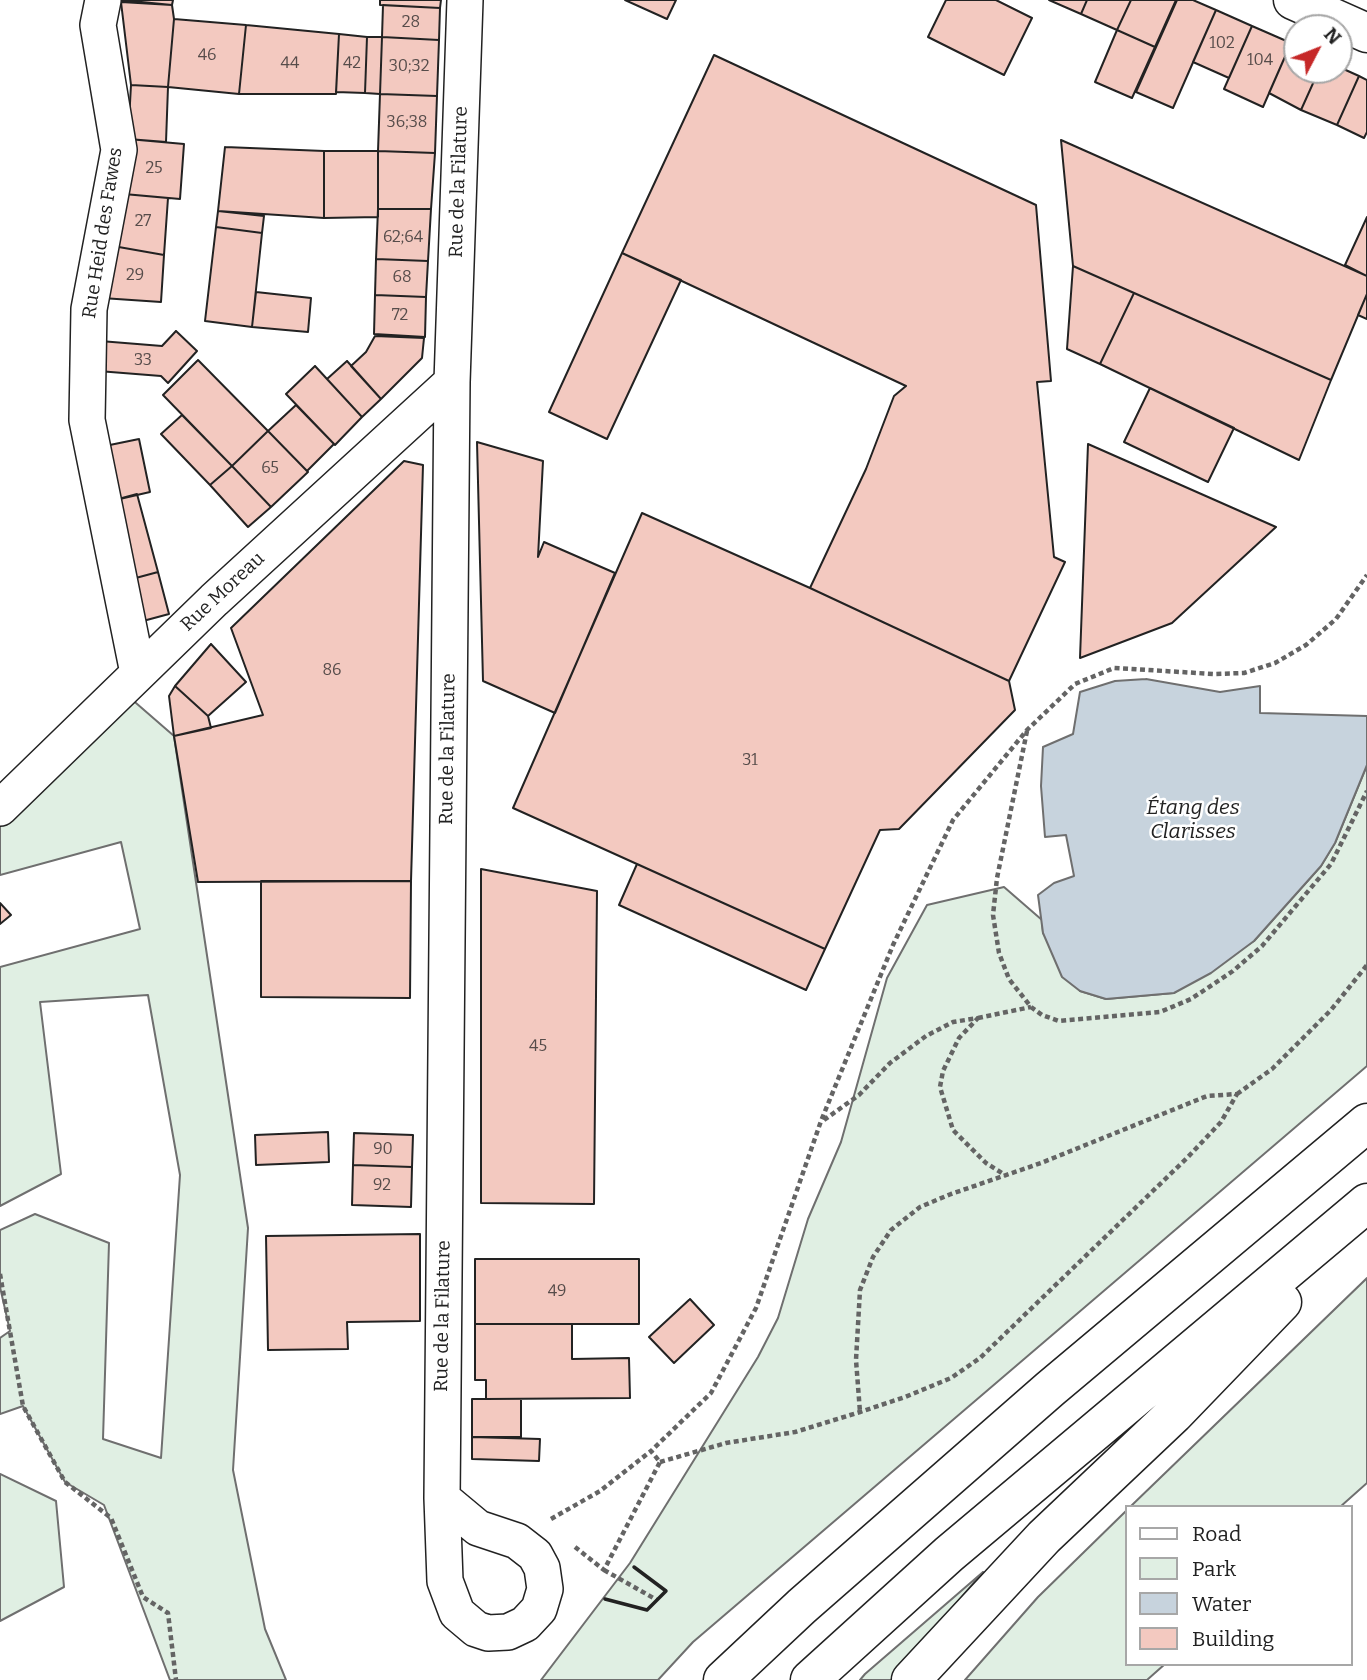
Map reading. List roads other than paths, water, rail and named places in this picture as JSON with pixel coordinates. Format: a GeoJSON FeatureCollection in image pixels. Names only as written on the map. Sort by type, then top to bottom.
{"type":"FeatureCollection","features":[{"type":"Feature","properties":{"kind":"main road"},"geometry":{"type":"LineString","coordinates":[[1293,0],[1367,33]]}},
{"type":"Feature","properties":{"kind":"main road"},"geometry":{"type":"LineString","coordinates":[[723,1680],[802,1606],[1039,1398],[1367,1123]]}},
{"type":"Feature","properties":{"kind":"main road"},"geometry":{"type":"LineString","coordinates":[[810,1680],[949,1554],[1367,1203]]}},
{"type":"Feature","properties":{"kind":"main road"},"geometry":{"type":"LineString","coordinates":[[911,1680],[1044,1537],[1174,1414],[1367,1214]]}},
{"type":"Feature","properties":{"kind":"street","name":"Rue Heid des Fawes"},"geometry":{"type":"LineString","coordinates":[[103,0],[98,25],[119,150],[89,309],[87,420],[138,673]]}},
{"type":"Feature","properties":{"kind":"street","name":"Rue de la Filature"},"geometry":{"type":"LineString","coordinates":[[442,1498],[452,382],[466,0]]}},
{"type":"Feature","properties":{"kind":"street","name":"Rue Moreau"},"geometry":{"type":"LineString","coordinates":[[0,807],[138,673],[452,382]]}},
{"type":"Feature","properties":{"kind":"water","name":"Étang des Clarisses"},"geometry":{"type":"Polygon","coordinates":[[[1146,679],[1220,692],[1260,686],[1260,713],[1367,716],[1367,765],[1335,843],[1321,866],[1254,941],[1211,973],[1174,993],[1106,999],[1080,991],[1062,977],[1043,933],[1038,895],[1054,883],[1074,876],[1066,835],[1045,837],[1041,786],[1043,747],[1073,734],[1080,692],[1115,681],[1146,679]]]}}]}
